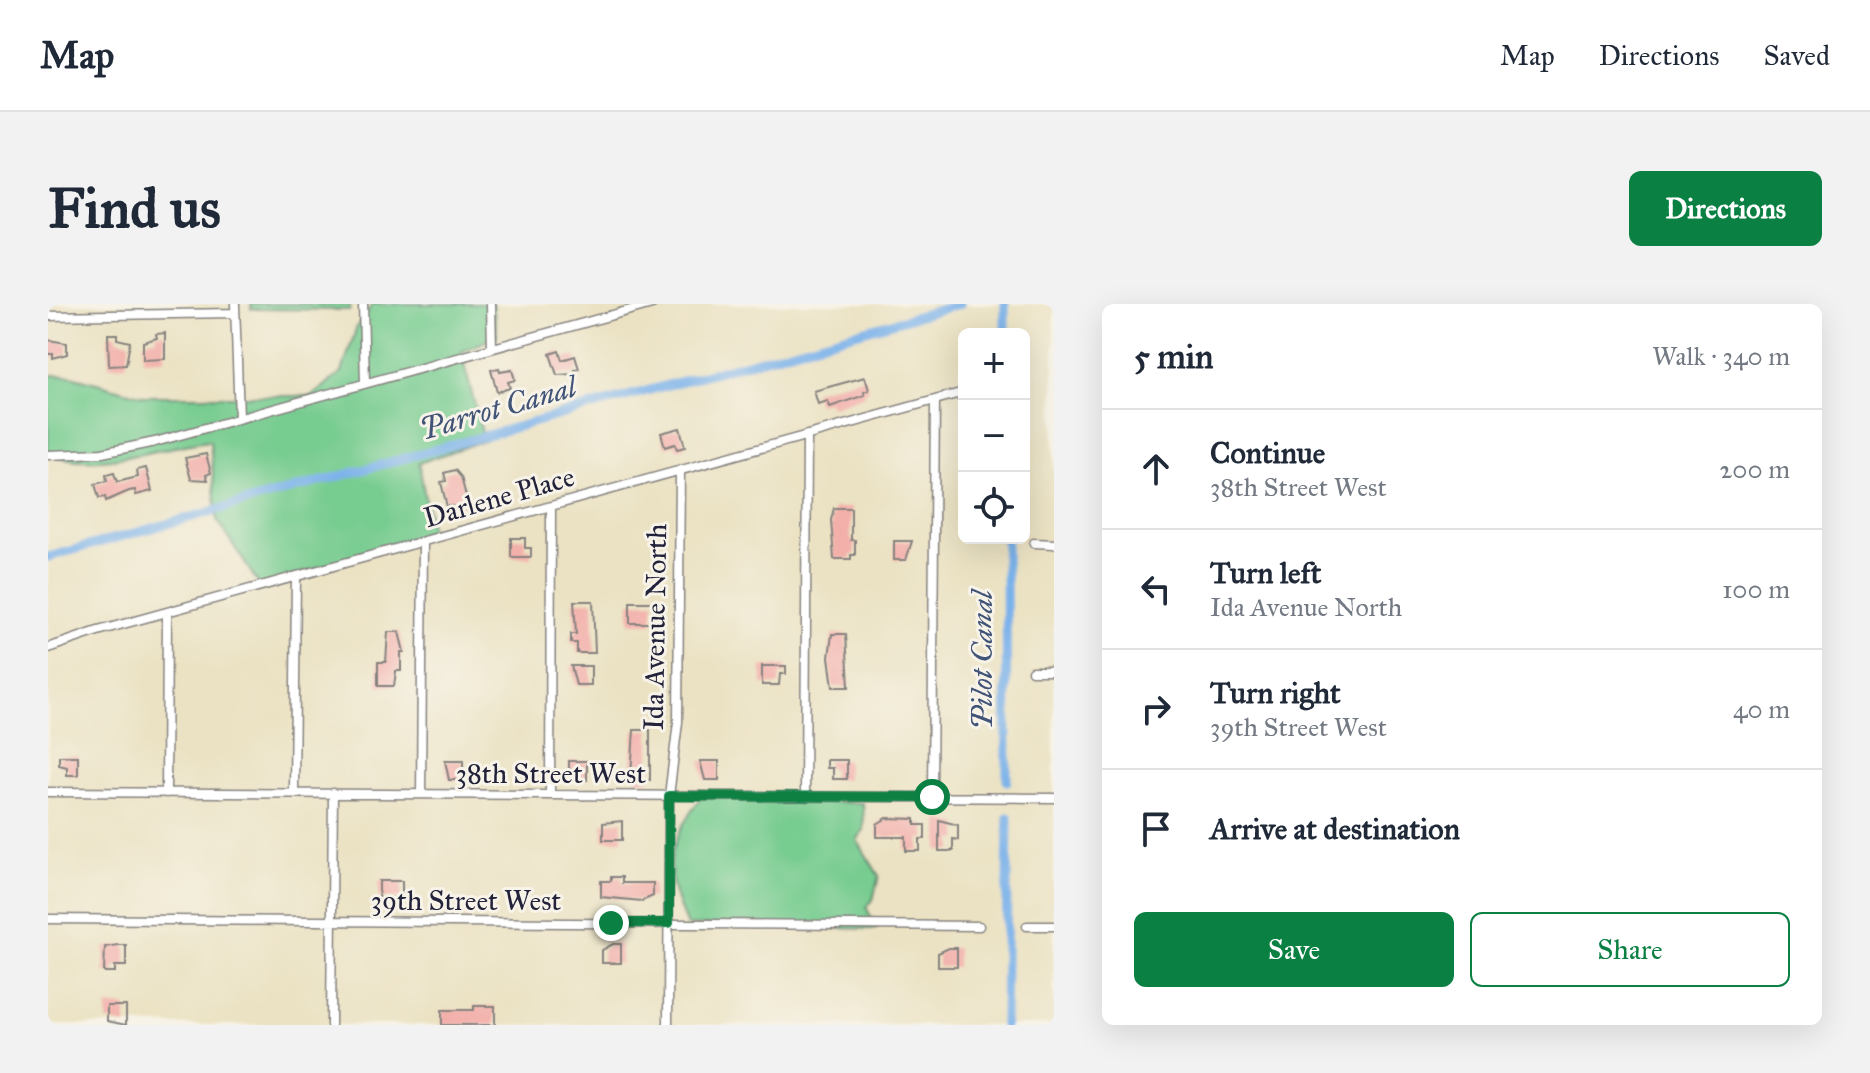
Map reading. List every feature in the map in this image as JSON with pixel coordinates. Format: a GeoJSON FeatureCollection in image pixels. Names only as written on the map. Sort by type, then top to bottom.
{"type":"FeatureCollection","features":[{"type":"Feature","properties":{"kind":"street"},"geometry":{"type":"LineString","coordinates":[[363,304],[365,383]]}},
{"type":"Feature","properties":{"kind":"street"},"geometry":{"type":"LineString","coordinates":[[491,304],[492,348]]}},
{"type":"Feature","properties":{"kind":"street"},"geometry":{"type":"LineString","coordinates":[[48,455],[116,451],[492,348],[620,308],[652,304]]}},
{"type":"Feature","properties":{"kind":"street"},"geometry":{"type":"LineString","coordinates":[[48,316],[235,308],[239,418]]}},
{"type":"Feature","properties":{"kind":"street","name":"Darlene Place"},"geometry":{"type":"LineString","coordinates":[[48,648],[57,642],[958,394]]}},
{"type":"Feature","properties":{"kind":"street"},"geometry":{"type":"LineString","coordinates":[[932,797],[935,400]]}},
{"type":"Feature","properties":{"kind":"street"},"geometry":{"type":"LineString","coordinates":[[805,797],[807,435]]}},
{"type":"Feature","properties":{"kind":"street","name":"Ida Avenue North"},"geometry":{"type":"LineString","coordinates":[[668,1025],[669,796],[678,722],[680,470]]}},
{"type":"Feature","properties":{"kind":"street"},"geometry":{"type":"LineString","coordinates":[[550,795],[551,506]]}},
{"type":"Feature","properties":{"kind":"street"},"geometry":{"type":"LineString","coordinates":[[421,794],[423,542]]}},
{"type":"Feature","properties":{"kind":"street"},"geometry":{"type":"LineString","coordinates":[[1034,543],[1054,544]]}},
{"type":"Feature","properties":{"kind":"street"},"geometry":{"type":"LineString","coordinates":[[294,793],[296,577]]}},
{"type":"Feature","properties":{"kind":"street"},"geometry":{"type":"LineString","coordinates":[[166,793],[167,612]]}},
{"type":"Feature","properties":{"kind":"street"},"geometry":{"type":"LineString","coordinates":[[1032,671],[1054,671]]}},
{"type":"Feature","properties":{"kind":"street","name":"38th Street West"},"geometry":{"type":"LineString","coordinates":[[48,792],[1054,798]]}},
{"type":"Feature","properties":{"kind":"street"},"geometry":{"type":"LineString","coordinates":[[331,1025],[333,793]]}},
{"type":"Feature","properties":{"kind":"street","name":"39th Street West"},"geometry":{"type":"LineString","coordinates":[[48,919],[979,926]]}},
{"type":"Feature","properties":{"kind":"street"},"geometry":{"type":"LineString","coordinates":[[1027,926],[1054,926]]}},
{"type":"Feature","properties":{"kind":"green space"},"geometry":{"type":"Polygon","coordinates":[[[251,304],[350,304],[350,310],[251,309],[251,304]]]}},
{"type":"Feature","properties":{"kind":"green space"},"geometry":{"type":"Polygon","coordinates":[[[373,304],[493,304],[497,336],[461,352],[484,440],[419,463],[431,533],[260,586],[217,520],[210,441],[107,459],[66,458],[48,453],[48,375],[71,376],[144,396],[312,396],[342,372],[357,326],[373,304]]]}},
{"type":"Feature","properties":{"kind":"green space"},"geometry":{"type":"Polygon","coordinates":[[[702,796],[863,803],[864,830],[857,840],[879,876],[873,900],[866,907],[877,929],[687,925],[673,888],[672,858],[681,829],[702,796]]]}},
{"type":"Feature","properties":{"kind":"building"},"geometry":{"type":"Polygon","coordinates":[[[165,333],[165,359],[143,360],[143,342],[157,338],[156,334],[165,333]]]}},
{"type":"Feature","properties":{"kind":"building"},"geometry":{"type":"Polygon","coordinates":[[[108,334],[117,334],[117,339],[130,342],[126,365],[109,366],[108,334]]]}},
{"type":"Feature","properties":{"kind":"building"},"geometry":{"type":"Polygon","coordinates":[[[48,340],[67,343],[67,354],[53,358],[53,354],[48,354],[48,340]]]}},
{"type":"Feature","properties":{"kind":"building"},"geometry":{"type":"Polygon","coordinates":[[[559,351],[562,360],[575,356],[579,369],[575,370],[576,374],[557,375],[550,354],[559,351]]]}},
{"type":"Feature","properties":{"kind":"building"},"geometry":{"type":"Polygon","coordinates":[[[499,368],[500,372],[512,370],[515,380],[508,382],[510,388],[497,392],[491,370],[499,368]]]}},
{"type":"Feature","properties":{"kind":"building"},"geometry":{"type":"Polygon","coordinates":[[[865,377],[869,390],[864,392],[865,395],[830,407],[828,401],[818,404],[814,391],[865,377]]]}},
{"type":"Feature","properties":{"kind":"building"},"geometry":{"type":"Polygon","coordinates":[[[680,428],[685,447],[677,449],[675,444],[665,447],[661,433],[680,428]]]}},
{"type":"Feature","properties":{"kind":"building"},"geometry":{"type":"Polygon","coordinates":[[[206,454],[211,473],[206,475],[208,480],[191,479],[185,458],[206,454]]]}},
{"type":"Feature","properties":{"kind":"building"},"geometry":{"type":"Polygon","coordinates":[[[146,468],[152,491],[136,495],[135,490],[129,491],[106,501],[105,497],[99,498],[95,484],[107,481],[106,475],[114,473],[117,482],[138,477],[137,470],[146,468]]]}},
{"type":"Feature","properties":{"kind":"building"},"geometry":{"type":"Polygon","coordinates":[[[455,470],[461,477],[468,504],[453,509],[452,506],[447,507],[441,482],[446,481],[444,473],[455,470]]]}},
{"type":"Feature","properties":{"kind":"building"},"geometry":{"type":"Polygon","coordinates":[[[834,508],[851,508],[851,540],[855,540],[855,555],[851,555],[851,559],[834,559],[831,520],[834,508]]]}},
{"type":"Feature","properties":{"kind":"building"},"geometry":{"type":"Polygon","coordinates":[[[511,538],[525,538],[525,548],[531,548],[531,557],[511,557],[511,538]]]}},
{"type":"Feature","properties":{"kind":"building"},"geometry":{"type":"Polygon","coordinates":[[[894,541],[912,541],[906,560],[894,560],[894,541]]]}},
{"type":"Feature","properties":{"kind":"building"},"geometry":{"type":"Polygon","coordinates":[[[574,601],[593,601],[595,653],[577,653],[577,643],[571,643],[571,634],[576,634],[574,601]]]}},
{"type":"Feature","properties":{"kind":"building"},"geometry":{"type":"Polygon","coordinates":[[[630,602],[654,602],[652,623],[630,623],[630,602]]]}},
{"type":"Feature","properties":{"kind":"building"},"geometry":{"type":"Polygon","coordinates":[[[388,632],[399,632],[404,652],[401,652],[401,671],[396,671],[394,686],[378,686],[378,662],[386,662],[388,632]]]}},
{"type":"Feature","properties":{"kind":"building"},"geometry":{"type":"Polygon","coordinates":[[[832,634],[846,634],[849,687],[833,687],[829,657],[832,634]]]}},
{"type":"Feature","properties":{"kind":"building"},"geometry":{"type":"Polygon","coordinates":[[[571,666],[591,666],[591,685],[576,685],[571,666]]]}},
{"type":"Feature","properties":{"kind":"building"},"geometry":{"type":"Polygon","coordinates":[[[762,666],[786,666],[786,674],[780,674],[779,685],[762,685],[762,666]]]}},
{"type":"Feature","properties":{"kind":"building"},"geometry":{"type":"Polygon","coordinates":[[[634,730],[650,730],[650,780],[635,780],[635,775],[631,775],[634,730]]]}},
{"type":"Feature","properties":{"kind":"building"},"geometry":{"type":"Polygon","coordinates":[[[59,756],[78,756],[78,775],[67,775],[67,767],[59,765],[59,756]]]}},
{"type":"Feature","properties":{"kind":"building"},"geometry":{"type":"Polygon","coordinates":[[[827,760],[847,760],[847,779],[833,779],[833,768],[827,768],[827,760]]]}},
{"type":"Feature","properties":{"kind":"building"},"geometry":{"type":"Polygon","coordinates":[[[445,761],[463,761],[463,780],[449,780],[445,761]]]}},
{"type":"Feature","properties":{"kind":"building"},"geometry":{"type":"Polygon","coordinates":[[[569,761],[587,761],[587,780],[576,780],[576,772],[569,769],[569,761]]]}},
{"type":"Feature","properties":{"kind":"building"},"geometry":{"type":"Polygon","coordinates":[[[700,761],[719,761],[719,780],[705,780],[700,761]]]}},
{"type":"Feature","properties":{"kind":"building"},"geometry":{"type":"Polygon","coordinates":[[[887,818],[915,819],[915,825],[925,825],[925,839],[920,839],[920,851],[906,851],[906,837],[877,837],[877,824],[887,818]]]}},
{"type":"Feature","properties":{"kind":"building"},"geometry":{"type":"Polygon","coordinates":[[[939,820],[958,825],[958,840],[953,839],[953,851],[939,851],[939,820]]]}},
{"type":"Feature","properties":{"kind":"building"},"geometry":{"type":"Polygon","coordinates":[[[622,821],[622,840],[603,840],[603,823],[622,821]]]}},
{"type":"Feature","properties":{"kind":"building"},"geometry":{"type":"Polygon","coordinates":[[[611,877],[622,877],[622,883],[653,883],[653,896],[642,901],[601,897],[601,881],[611,881],[611,877]]]}},
{"type":"Feature","properties":{"kind":"building"},"geometry":{"type":"Polygon","coordinates":[[[379,881],[402,881],[402,898],[379,898],[379,881]]]}},
{"type":"Feature","properties":{"kind":"building"},"geometry":{"type":"Polygon","coordinates":[[[613,944],[621,944],[621,963],[602,963],[602,950],[613,944]]]}},
{"type":"Feature","properties":{"kind":"building"},"geometry":{"type":"Polygon","coordinates":[[[126,945],[126,966],[115,966],[115,972],[104,972],[105,947],[126,945]]]}},
{"type":"Feature","properties":{"kind":"building"},"geometry":{"type":"Polygon","coordinates":[[[957,948],[957,967],[938,967],[938,953],[957,948]]]}},
{"type":"Feature","properties":{"kind":"building"},"geometry":{"type":"Polygon","coordinates":[[[107,1006],[126,1006],[126,1025],[107,1021],[107,1006]]]}},
{"type":"Feature","properties":{"kind":"building"},"geometry":{"type":"Polygon","coordinates":[[[474,1006],[495,1006],[495,1025],[442,1025],[442,1010],[474,1010],[474,1006]]]}},
{"type":"Feature","properties":{"kind":"waterway","name":"Parrot Canal"},"geometry":{"type":"LineString","coordinates":[[48,557],[960,304]]}},
{"type":"Feature","properties":{"kind":"waterway","name":"Pilot Canal"},"geometry":{"type":"LineString","coordinates":[[1005,304],[1005,328]]}},
{"type":"Feature","properties":{"kind":"waterway","name":"Pilot Canal"},"geometry":{"type":"LineString","coordinates":[[1006,544],[1007,781]]}},
{"type":"Feature","properties":{"kind":"waterway","name":"Pilot Canal"},"geometry":{"type":"LineString","coordinates":[[1005,1025],[1008,817]]}},
{"type":"Feature","properties":{"kind":"route"},"geometry":{"type":"LineString","coordinates":[[611,923],[669,923],[669,796],[932,797]]}}]}
